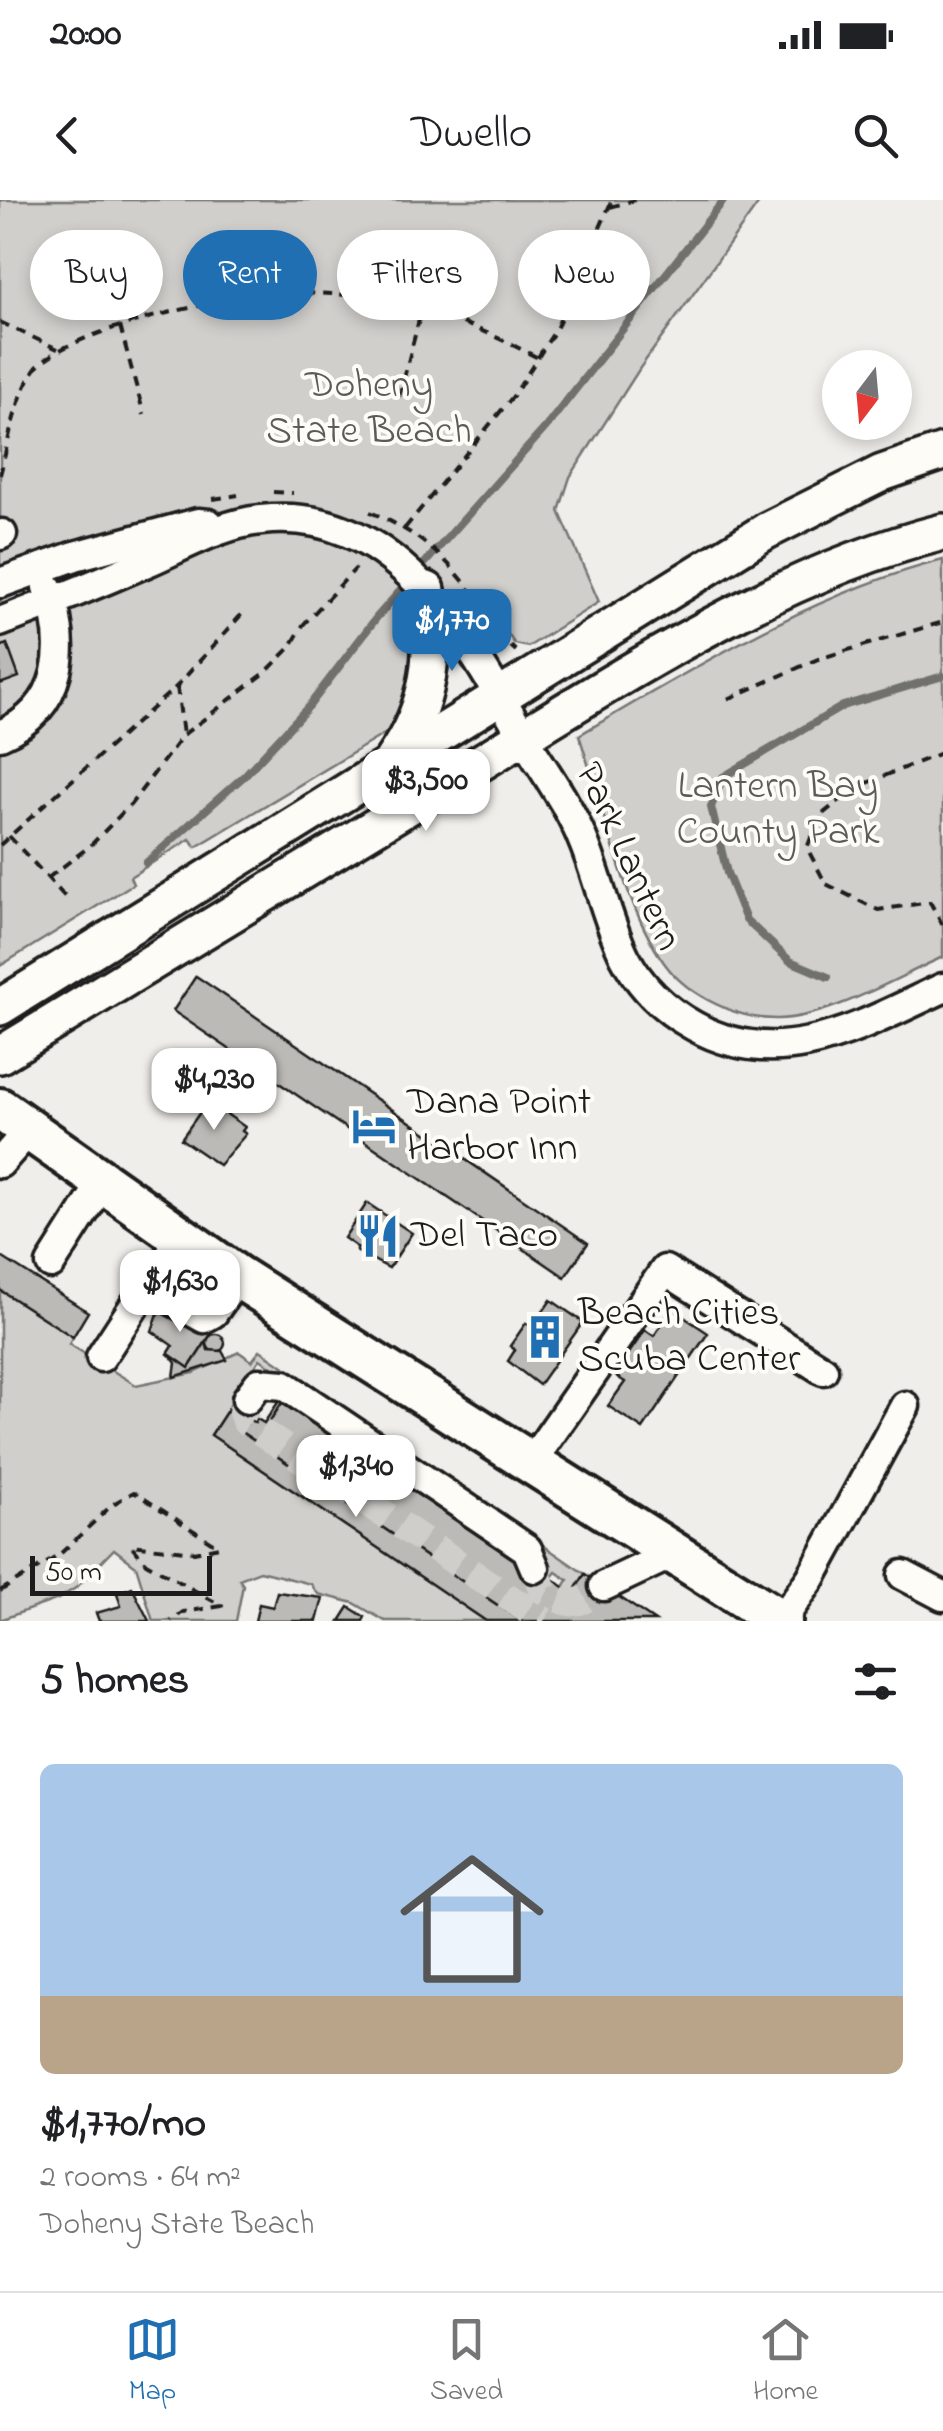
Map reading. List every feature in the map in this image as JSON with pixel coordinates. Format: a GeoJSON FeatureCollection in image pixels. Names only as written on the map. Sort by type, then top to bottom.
{"type":"FeatureCollection","features":[{"type":"Feature","properties":{"kind":"highway"},"geometry":{"type":"LineString","coordinates":[[14,1119],[238,1277],[781,1621]]}},
{"type":"Feature","properties":{"kind":"main road"},"geometry":{"type":"LineString","coordinates":[[0,1007],[766,531],[882,472],[943,452]]}},
{"type":"Feature","properties":{"kind":"main road"},"geometry":{"type":"LineString","coordinates":[[0,1055],[523,737],[770,598],[896,544],[943,532]]}},
{"type":"Feature","properties":{"kind":"main road"},"geometry":{"type":"LineString","coordinates":[[386,768],[412,730],[426,695],[432,631],[427,590]]}},
{"type":"Feature","properties":{"kind":"street"},"geometry":{"type":"LineString","coordinates":[[0,606],[49,594],[230,526],[262,519],[312,523],[375,546],[410,570],[500,697]]}},
{"type":"Feature","properties":{"kind":"street"},"geometry":{"type":"LineString","coordinates":[[0,582],[74,556],[198,523],[230,526]]}},
{"type":"Feature","properties":{"kind":"street"},"geometry":{"type":"LineString","coordinates":[[0,622],[49,594],[198,523]]}},
{"type":"Feature","properties":{"kind":"street"},"geometry":{"type":"LineString","coordinates":[[0,735],[21,726],[52,690],[60,649],[49,594]]}},
{"type":"Feature","properties":{"kind":"street","name":"Park Lantern"},"geometry":{"type":"LineString","coordinates":[[500,697],[583,838],[626,957],[653,995],[679,1018],[740,1045],[802,1046],[845,1032],[943,988]]}},
{"type":"Feature","properties":{"kind":"street"},"geometry":{"type":"LineString","coordinates":[[0,1163],[14,1119]]}},
{"type":"Feature","properties":{"kind":"street"},"geometry":{"type":"LineString","coordinates":[[51,1264],[103,1182]]}},
{"type":"Feature","properties":{"kind":"street"},"geometry":{"type":"LineString","coordinates":[[100,1356],[184,1239]]}},
{"type":"Feature","properties":{"kind":"street"},"geometry":{"type":"LineString","coordinates":[[530,1464],[665,1270],[823,1370]]}},
{"type":"Feature","properties":{"kind":"street"},"geometry":{"type":"LineString","coordinates":[[147,1286],[204,1318],[213,1313],[238,1277]]}},
{"type":"Feature","properties":{"kind":"street"},"geometry":{"type":"LineString","coordinates":[[247,1399],[259,1383],[284,1385],[527,1549],[535,1568]]}},
{"type":"Feature","properties":{"kind":"street"},"geometry":{"type":"LineString","coordinates":[[781,1621],[810,1578],[905,1406]]}},
{"type":"Feature","properties":{"kind":"street"},"geometry":{"type":"LineString","coordinates":[[604,1586],[672,1554]]}},
{"type":"Feature","properties":{"kind":"street"},"geometry":{"type":"LineString","coordinates":[[903,1576],[943,1596]]}},
{"type":"Feature","properties":{"kind":"path"},"geometry":{"type":"LineString","coordinates":[[405,528],[514,395],[556,330],[612,200]]}},
{"type":"Feature","properties":{"kind":"path"},"geometry":{"type":"LineString","coordinates":[[610,207],[635,200]]}},
{"type":"Feature","properties":{"kind":"path"},"geometry":{"type":"LineString","coordinates":[[0,475],[24,391],[38,366],[62,351],[120,326],[222,299],[296,290],[337,296]]}},
{"type":"Feature","properties":{"kind":"path"},"geometry":{"type":"LineString","coordinates":[[399,398],[419,320]]}},
{"type":"Feature","properties":{"kind":"path"},"geometry":{"type":"LineString","coordinates":[[457,320],[538,358]]}},
{"type":"Feature","properties":{"kind":"path"},"geometry":{"type":"LineString","coordinates":[[0,322],[62,351]]}},
{"type":"Feature","properties":{"kind":"path"},"geometry":{"type":"LineString","coordinates":[[120,326],[144,415]]}},
{"type":"Feature","properties":{"kind":"path"},"geometry":{"type":"LineString","coordinates":[[48,878],[90,846],[117,818],[183,735],[277,661],[304,624],[375,546]]}},
{"type":"Feature","properties":{"kind":"path"},"geometry":{"type":"LineString","coordinates":[[0,845],[177,686],[242,614]]}},
{"type":"Feature","properties":{"kind":"path"},"geometry":{"type":"LineString","coordinates":[[728,699],[818,659],[943,622]]}},
{"type":"Feature","properties":{"kind":"path"},"geometry":{"type":"LineString","coordinates":[[177,686],[183,735]]}},
{"type":"Feature","properties":{"kind":"path"},"geometry":{"type":"LineString","coordinates":[[943,752],[854,788],[819,817],[807,848],[826,884],[878,910],[930,902],[943,926]]}},
{"type":"Feature","properties":{"kind":"path"},"geometry":{"type":"LineString","coordinates":[[9,836],[68,900]]}},
{"type":"Feature","properties":{"kind":"path"},"geometry":{"type":"LineString","coordinates":[[0,1591],[58,1556],[113,1504],[134,1492],[219,1547],[194,1552],[131,1545],[146,1563],[222,1606],[183,1612],[171,1621]]}},
{"type":"Feature","properties":{"kind":"green space","name":"Doheny State Beach"},"geometry":{"type":"Polygon","coordinates":[[[0,200],[761,200],[640,368],[570,477],[559,511],[599,602],[528,647],[515,644],[486,605],[424,652],[396,727],[196,847],[190,839],[130,877],[133,884],[0,966],[0,200]]]}},
{"type":"Feature","properties":{"kind":"green space","name":"Lantern Bay County Park"},"geometry":{"type":"Polygon","coordinates":[[[943,560],[943,957],[862,995],[798,1017],[763,1018],[716,1004],[675,976],[651,941],[615,854],[579,735],[801,612],[895,574],[943,560]]]}},
{"type":"Feature","properties":{"kind":"green space"},"geometry":{"type":"Polygon","coordinates":[[[0,1290],[73,1337],[69,1344],[136,1385],[194,1373],[239,1352],[252,1361],[260,1350],[585,1574],[573,1593],[564,1587],[568,1580],[556,1572],[551,1578],[543,1573],[546,1563],[541,1547],[260,1359],[211,1435],[486,1621],[385,1621],[354,1603],[318,1594],[311,1584],[260,1571],[239,1579],[243,1585],[236,1621],[153,1621],[136,1566],[114,1549],[77,1587],[58,1599],[0,1620],[0,1290]]]}},
{"type":"Feature","properties":{"kind":"building"},"geometry":{"type":"Polygon","coordinates":[[[7,644],[19,677],[0,684],[0,647],[7,644]]]}},
{"type":"Feature","properties":{"kind":"building"},"geometry":{"type":"Polygon","coordinates":[[[196,976],[588,1243],[565,1277],[173,1011],[196,976]]]}},
{"type":"Feature","properties":{"kind":"building"},"geometry":{"type":"Polygon","coordinates":[[[208,1101],[245,1127],[242,1131],[246,1134],[219,1165],[181,1139],[208,1101]]]}},
{"type":"Feature","properties":{"kind":"building","name":"Del Taco"},"geometry":{"type":"Polygon","coordinates":[[[367,1203],[412,1233],[389,1268],[356,1251],[358,1248],[344,1238],[367,1203]]]}},
{"type":"Feature","properties":{"kind":"building"},"geometry":{"type":"Polygon","coordinates":[[[0,1256],[88,1312],[73,1337],[0,1290],[0,1256]]]}},
{"type":"Feature","properties":{"kind":"building","name":"Beach Cities Scuba Center"},"geometry":{"type":"Polygon","coordinates":[[[551,1300],[583,1322],[539,1385],[508,1361],[515,1350],[510,1346],[526,1323],[532,1327],[551,1300]]]}},
{"type":"Feature","properties":{"kind":"building"},"geometry":{"type":"Polygon","coordinates":[[[162,1302],[211,1334],[189,1368],[168,1354],[173,1346],[152,1331],[162,1302]]]}},
{"type":"Feature","properties":{"kind":"building"},"geometry":{"type":"Polygon","coordinates":[[[672,1309],[708,1333],[643,1429],[608,1406],[625,1382],[614,1375],[645,1330],[654,1336],[672,1309]]]}},
{"type":"Feature","properties":{"kind":"building"},"geometry":{"type":"Polygon","coordinates":[[[216,1334],[223,1336],[223,1350],[216,1352],[209,1350],[207,1343],[209,1336],[216,1334]]]}},
{"type":"Feature","properties":{"kind":"building"},"geometry":{"type":"Polygon","coordinates":[[[206,1342],[208,1350],[222,1351],[227,1360],[174,1377],[176,1363],[169,1354],[189,1368],[206,1342]]]}},
{"type":"Feature","properties":{"kind":"building"},"geometry":{"type":"Polygon","coordinates":[[[267,1388],[526,1561],[523,1565],[282,1403],[256,1442],[241,1432],[247,1424],[228,1409],[239,1393],[267,1388]],[[266,1393],[247,1418],[264,1423],[279,1401],[266,1393]]]}},
{"type":"Feature","properties":{"kind":"building"},"geometry":{"type":"Polygon","coordinates":[[[282,1403],[523,1565],[526,1561],[573,1593],[585,1574],[655,1621],[521,1621],[256,1442],[282,1403]]]}},
{"type":"Feature","properties":{"kind":"building"},"geometry":{"type":"Polygon","coordinates":[[[228,1409],[247,1424],[241,1432],[521,1621],[486,1621],[211,1435],[228,1409]]]}},
{"type":"Feature","properties":{"kind":"building"},"geometry":{"type":"Polygon","coordinates":[[[132,1587],[149,1621],[99,1621],[96,1613],[121,1606],[117,1593],[132,1587]]]}},
{"type":"Feature","properties":{"kind":"building"},"geometry":{"type":"Polygon","coordinates":[[[277,1592],[323,1598],[317,1621],[255,1621],[259,1604],[273,1607],[277,1592]]]}},
{"type":"Feature","properties":{"kind":"building"},"geometry":{"type":"Polygon","coordinates":[[[349,1607],[365,1617],[363,1621],[340,1621],[349,1607]]]}},
{"type":"Feature","properties":{"kind":"waterway"},"geometry":{"type":"LineString","coordinates":[[146,863],[244,776],[309,706],[377,617],[546,427],[724,200]]}},
{"type":"Feature","properties":{"kind":"waterway"},"geometry":{"type":"LineString","coordinates":[[828,977],[790,961],[746,920],[727,873],[711,807],[723,777],[843,706],[943,676]]}},
{"type":"Feature","properties":{"kind":"tunnel"},"geometry":{"type":"LineString","coordinates":[[247,1399],[242,1412],[246,1422],[544,1621]]}},
{"type":"Feature","properties":{"kind":"tunnel"},"geometry":{"type":"LineString","coordinates":[[535,1568],[543,1590],[568,1602],[588,1598],[604,1586]]}},
{"type":"Feature","properties":{"kind":"place","name":"Dana Point Harbor Inn"},"geometry":{"type":"Point","coordinates":[374,1126]}},
{"type":"Feature","properties":{"kind":"place","name":"Del Taco"},"geometry":{"type":"Point","coordinates":[378,1236]}},
{"type":"Feature","properties":{"kind":"place","name":"Beach Cities Scuba Center"},"geometry":{"type":"Point","coordinates":[545,1337]}}]}
